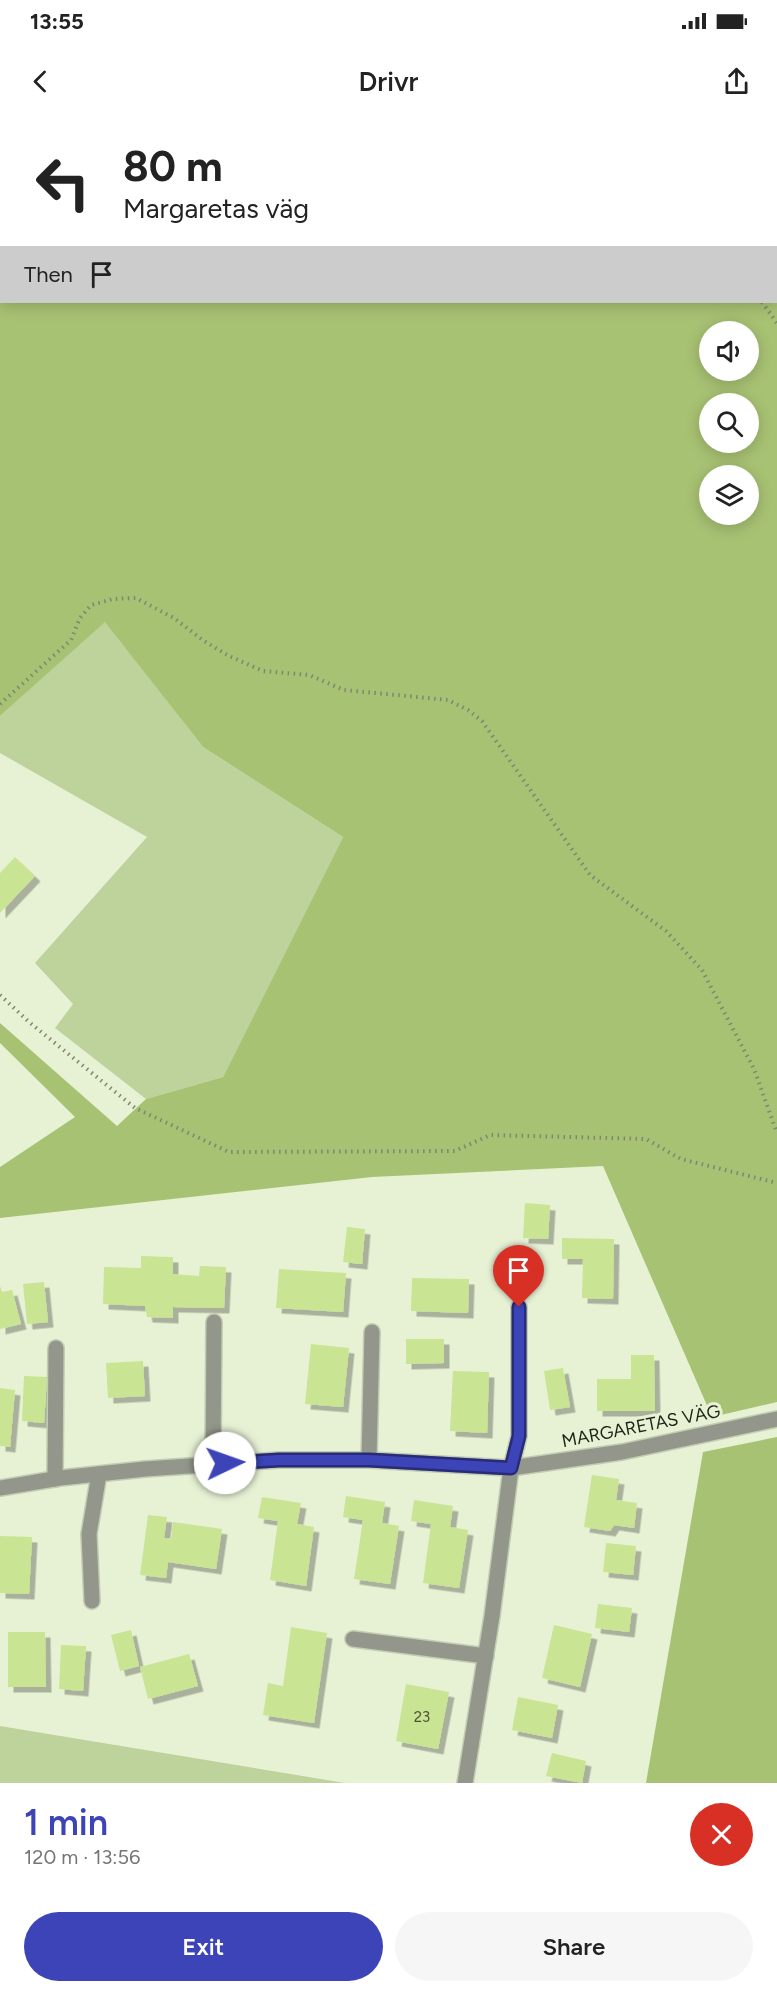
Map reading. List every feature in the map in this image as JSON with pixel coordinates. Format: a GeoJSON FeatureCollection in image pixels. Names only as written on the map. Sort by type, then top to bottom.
{"type":"FeatureCollection","features":[{"type":"Feature","properties":{"kind":"street"},"geometry":{"type":"LineString","coordinates":[[465,1783],[486,1656],[511,1468],[519,1436],[519,1307]]}},
{"type":"Feature","properties":{"kind":"street"},"geometry":{"type":"LineString","coordinates":[[213,1464],[214,1322]]}},
{"type":"Feature","properties":{"kind":"street"},"geometry":{"type":"LineString","coordinates":[[369,1460],[372,1332]]}},
{"type":"Feature","properties":{"kind":"street"},"geometry":{"type":"LineString","coordinates":[[55,1479],[56,1348]]}},
{"type":"Feature","properties":{"kind":"street","name":"MARGARETAS VÄG"},"geometry":{"type":"LineString","coordinates":[[0,1488],[99,1474],[279,1460],[369,1460],[511,1468],[622,1452],[777,1419]]}},
{"type":"Feature","properties":{"kind":"street"},"geometry":{"type":"LineString","coordinates":[[92,1601],[89,1534],[99,1474]]}},
{"type":"Feature","properties":{"kind":"street"},"geometry":{"type":"LineString","coordinates":[[353,1639],[486,1656]]}},
{"type":"Feature","properties":{"kind":"path"},"geometry":{"type":"LineString","coordinates":[[763,303],[777,322]]}},
{"type":"Feature","properties":{"kind":"path"},"geometry":{"type":"LineString","coordinates":[[0,704],[71,640],[80,618],[91,604],[113,599],[136,598],[174,618],[229,656],[263,671],[309,675],[344,690],[448,700],[468,710],[482,721],[590,875],[666,931],[702,970],[754,1069],[777,1133]]}},
{"type":"Feature","properties":{"kind":"path"},"geometry":{"type":"LineString","coordinates":[[0,995],[29,1022],[135,1108],[229,1152],[455,1151],[490,1135],[646,1139],[681,1159],[777,1183]]}},
{"type":"Feature","properties":{"kind":"green space"},"geometry":{"type":"Polygon","coordinates":[[[0,303],[777,303],[777,1402],[712,1417],[603,1166],[372,1177],[0,1218],[0,1167],[75,1117],[0,1043],[0,1023],[117,1126],[146,1099],[223,1077],[343,837],[203,747],[105,622],[0,716],[0,303]]]}},
{"type":"Feature","properties":{"kind":"green space"},"geometry":{"type":"Polygon","coordinates":[[[105,621],[203,747],[343,837],[223,1077],[146,1099],[55,1028],[73,1004],[35,963],[147,837],[0,753],[0,716],[105,621]]]}},
{"type":"Feature","properties":{"kind":"green space"},"geometry":{"type":"Polygon","coordinates":[[[777,1437],[777,1783],[646,1783],[703,1452],[777,1437]]]}},
{"type":"Feature","properties":{"kind":"green space"},"geometry":{"type":"Polygon","coordinates":[[[0,1726],[345,1783],[0,1783],[0,1726]]]}},
{"type":"Feature","properties":{"kind":"building"},"geometry":{"type":"Polygon","coordinates":[[[15,857],[35,876],[0,913],[0,873],[15,857]]]}},
{"type":"Feature","properties":{"kind":"building"},"geometry":{"type":"Polygon","coordinates":[[[525,1203],[550,1205],[548,1239],[523,1238],[525,1203]]]}},
{"type":"Feature","properties":{"kind":"building"},"geometry":{"type":"Polygon","coordinates":[[[347,1227],[365,1229],[362,1264],[343,1262],[347,1227]]]}},
{"type":"Feature","properties":{"kind":"building"},"geometry":{"type":"Polygon","coordinates":[[[562,1238],[614,1239],[613,1299],[582,1298],[583,1259],[562,1259],[562,1238]]]}},
{"type":"Feature","properties":{"kind":"building"},"geometry":{"type":"Polygon","coordinates":[[[141,1256],[173,1257],[173,1274],[199,1276],[200,1266],[226,1267],[224,1308],[173,1307],[173,1318],[147,1317],[145,1306],[103,1304],[104,1267],[141,1268],[141,1256]]]}},
{"type":"Feature","properties":{"kind":"building"},"geometry":{"type":"Polygon","coordinates":[[[279,1269],[346,1273],[343,1312],[276,1308],[279,1269]]]}},
{"type":"Feature","properties":{"kind":"building"},"geometry":{"type":"Polygon","coordinates":[[[412,1278],[469,1279],[468,1313],[411,1311],[412,1278]]]}},
{"type":"Feature","properties":{"kind":"building"},"geometry":{"type":"Polygon","coordinates":[[[44,1282],[48,1322],[27,1324],[23,1284],[44,1282]]]}},
{"type":"Feature","properties":{"kind":"building"},"geometry":{"type":"Polygon","coordinates":[[[0,1286],[2,1292],[12,1290],[21,1324],[0,1329],[0,1286]]]}},
{"type":"Feature","properties":{"kind":"building"},"geometry":{"type":"Polygon","coordinates":[[[406,1339],[444,1339],[444,1363],[406,1364],[406,1339]]]}},
{"type":"Feature","properties":{"kind":"building"},"geometry":{"type":"Polygon","coordinates":[[[311,1344],[349,1348],[343,1407],[305,1404],[311,1344]]]}},
{"type":"Feature","properties":{"kind":"building"},"geometry":{"type":"Polygon","coordinates":[[[631,1355],[654,1355],[655,1411],[597,1411],[597,1379],[631,1379],[631,1355]]]}},
{"type":"Feature","properties":{"kind":"building"},"geometry":{"type":"Polygon","coordinates":[[[143,1361],[145,1396],[108,1398],[106,1363],[143,1361]]]}},
{"type":"Feature","properties":{"kind":"building"},"geometry":{"type":"Polygon","coordinates":[[[563,1368],[570,1407],[550,1410],[544,1371],[563,1368]]]}},
{"type":"Feature","properties":{"kind":"building"},"geometry":{"type":"Polygon","coordinates":[[[453,1371],[489,1372],[487,1433],[450,1431],[453,1371]]]}},
{"type":"Feature","properties":{"kind":"building"},"geometry":{"type":"Polygon","coordinates":[[[24,1376],[47,1377],[44,1423],[22,1421],[24,1376]]]}},
{"type":"Feature","properties":{"kind":"building"},"geometry":{"type":"Polygon","coordinates":[[[0,1388],[15,1390],[10,1447],[0,1446],[0,1388]]]}},
{"type":"Feature","properties":{"kind":"building"},"geometry":{"type":"Polygon","coordinates":[[[592,1475],[619,1479],[616,1500],[637,1503],[634,1528],[614,1525],[610,1531],[584,1527],[592,1475]]]}},
{"type":"Feature","properties":{"kind":"building"},"geometry":{"type":"Polygon","coordinates":[[[346,1496],[385,1502],[382,1523],[399,1526],[390,1584],[354,1579],[363,1520],[343,1517],[346,1496]]]}},
{"type":"Feature","properties":{"kind":"building"},"geometry":{"type":"Polygon","coordinates":[[[262,1497],[301,1503],[297,1524],[314,1527],[306,1586],[270,1580],[278,1521],[258,1518],[262,1497]]]}},
{"type":"Feature","properties":{"kind":"building"},"geometry":{"type":"Polygon","coordinates":[[[414,1500],[453,1506],[450,1527],[468,1530],[459,1588],[423,1583],[431,1524],[411,1521],[414,1500]]]}},
{"type":"Feature","properties":{"kind":"building"},"geometry":{"type":"Polygon","coordinates":[[[148,1515],[167,1517],[164,1538],[171,1539],[173,1522],[222,1529],[216,1569],[168,1562],[166,1578],[140,1575],[148,1515]]]}},
{"type":"Feature","properties":{"kind":"building"},"geometry":{"type":"Polygon","coordinates":[[[0,1536],[32,1537],[29,1594],[0,1593],[0,1536]]]}},
{"type":"Feature","properties":{"kind":"building"},"geometry":{"type":"Polygon","coordinates":[[[606,1543],[636,1546],[633,1575],[603,1572],[606,1543]]]}},
{"type":"Feature","properties":{"kind":"building"},"geometry":{"type":"Polygon","coordinates":[[[598,1604],[632,1608],[629,1632],[595,1628],[598,1604]]]}},
{"type":"Feature","properties":{"kind":"building"},"geometry":{"type":"Polygon","coordinates":[[[554,1625],[592,1634],[580,1687],[542,1678],[554,1625]]]}},
{"type":"Feature","properties":{"kind":"building"},"geometry":{"type":"Polygon","coordinates":[[[291,1627],[327,1633],[314,1723],[263,1715],[268,1683],[283,1686],[291,1627]]]}},
{"type":"Feature","properties":{"kind":"building"},"geometry":{"type":"Polygon","coordinates":[[[131,1630],[139,1666],[120,1671],[111,1635],[131,1630]]]}},
{"type":"Feature","properties":{"kind":"building"},"geometry":{"type":"Polygon","coordinates":[[[8,1632],[45,1632],[46,1687],[8,1687],[8,1632]]]}},
{"type":"Feature","properties":{"kind":"building"},"geometry":{"type":"Polygon","coordinates":[[[61,1645],[86,1646],[83,1691],[59,1689],[61,1645]]]}},
{"type":"Feature","properties":{"kind":"building"},"geometry":{"type":"Polygon","coordinates":[[[189,1654],[198,1686],[148,1699],[140,1667],[189,1654]]]}},
{"type":"Feature","properties":{"kind":"building"},"geometry":{"type":"Polygon","coordinates":[[[406,1684],[449,1692],[438,1749],[396,1741],[406,1684]]]}},
{"type":"Feature","properties":{"kind":"building"},"geometry":{"type":"Polygon","coordinates":[[[518,1697],[558,1705],[552,1738],[512,1730],[518,1697]]]}},
{"type":"Feature","properties":{"kind":"building"},"geometry":{"type":"Polygon","coordinates":[[[552,1753],[586,1761],[582,1783],[546,1776],[552,1753]]]}},
{"type":"Feature","properties":{"kind":"route"},"geometry":{"type":"LineString","coordinates":[[225,1463],[279,1460],[369,1460],[511,1468],[519,1436],[519,1307]]}}]}
